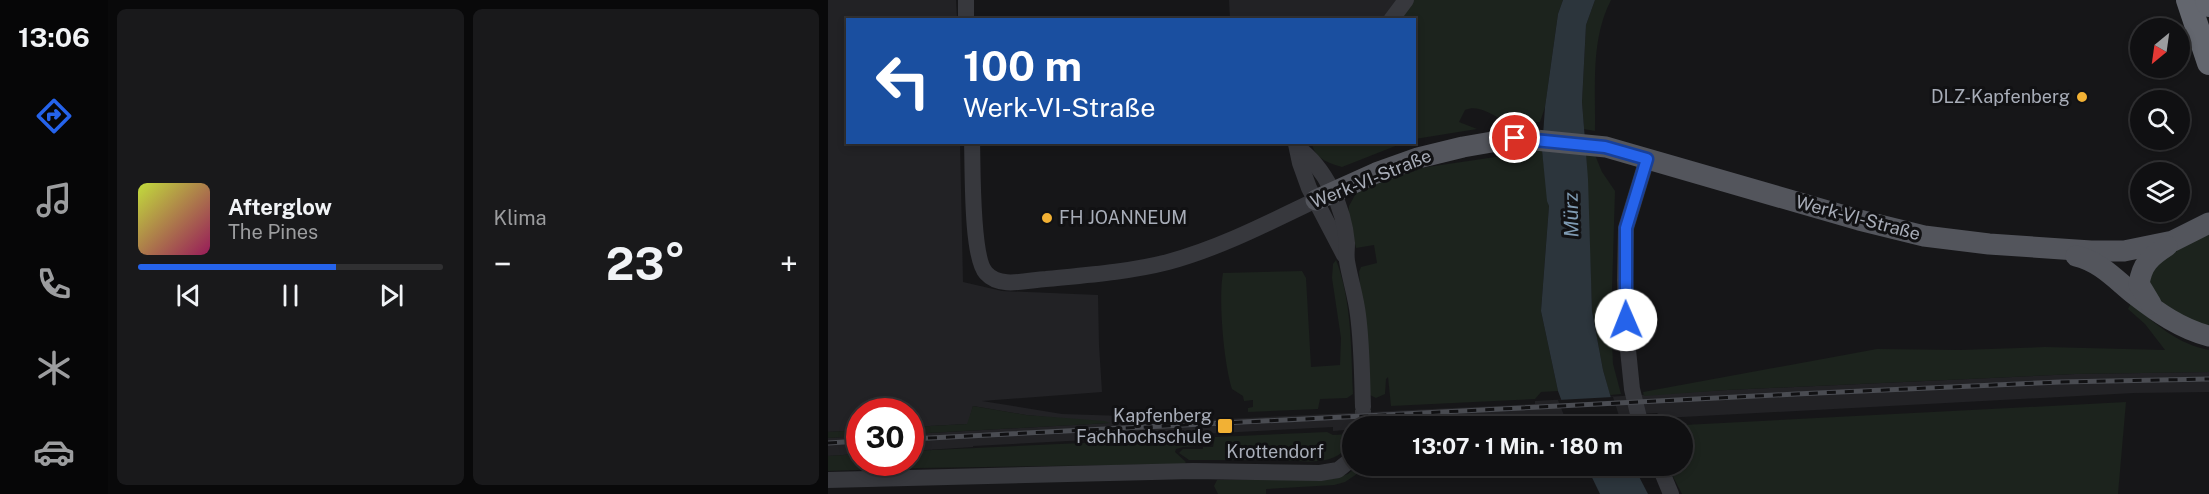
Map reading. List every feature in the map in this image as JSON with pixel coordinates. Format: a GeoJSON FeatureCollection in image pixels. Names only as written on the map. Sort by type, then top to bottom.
{"type":"FeatureCollection","features":[{"type":"Feature","properties":{"kind":"highway"},"geometry":{"type":"LineString","coordinates":[[2188,0],[2209,63]]}},
{"type":"Feature","properties":{"kind":"highway"},"geometry":{"type":"LineString","coordinates":[[2207,0],[2209,5]]}},
{"type":"Feature","properties":{"kind":"main road","name":"Werk-VI-Straße"},"geometry":{"type":"LineString","coordinates":[[1324,196],[1418,158],[1515,138],[1605,147],[1859,220],[1924,236],[1989,244],[2091,252],[2124,251],[2174,242],[2209,223]]}},
{"type":"Feature","properties":{"kind":"main road"},"geometry":{"type":"LineString","coordinates":[[2129,282],[2156,253],[2174,242]]}},
{"type":"Feature","properties":{"kind":"main road"},"geometry":{"type":"LineString","coordinates":[[2047,248],[2085,258],[2129,282]]}},
{"type":"Feature","properties":{"kind":"main road"},"geometry":{"type":"LineString","coordinates":[[2124,251],[2118,260],[2117,270],[2129,282],[2134,294],[2170,320],[2209,336]]}},
{"type":"Feature","properties":{"kind":"street"},"geometry":{"type":"LineString","coordinates":[[966,0],[966,18]]}},
{"type":"Feature","properties":{"kind":"street"},"geometry":{"type":"LineString","coordinates":[[1392,18],[1406,0]]}},
{"type":"Feature","properties":{"kind":"street","name":"Werk-VI-Straße"},"geometry":{"type":"LineString","coordinates":[[972,144],[976,239],[980,262],[987,275],[1001,283],[1085,275],[1171,261],[1209,249],[1324,196]]}},
{"type":"Feature","properties":{"kind":"street"},"geometry":{"type":"LineString","coordinates":[[1297,145],[1316,165],[1324,196],[1343,221],[1347,242],[1347,261],[1358,316],[1363,407]]}},
{"type":"Feature","properties":{"kind":"street"},"geometry":{"type":"LineString","coordinates":[[1639,416],[1632,388],[1627,340],[1626,228],[1647,159]]}},
{"type":"Feature","properties":{"kind":"street","name":"Krottendorf"},"geometry":{"type":"LineString","coordinates":[[828,480],[1193,471],[1332,472],[1342,467]]}},
{"type":"Feature","properties":{"kind":"street"},"geometry":{"type":"LineString","coordinates":[[1664,476],[1671,494]]}},
{"type":"Feature","properties":{"kind":"shaded area"},"geometry":{"type":"Polygon","coordinates":[[[828,0],[956,0],[957,18],[846,18],[846,144],[960,144],[963,282],[1002,291],[1098,295],[1102,392],[982,401],[1062,414],[1124,416],[1172,413],[1173,418],[1204,420],[1535,404],[1535,401],[1727,390],[2075,374],[2209,372],[2209,392],[2134,393],[1693,416],[1661,416],[1657,413],[1596,416],[1342,416],[1342,431],[1333,431],[1333,427],[924,450],[924,433],[1108,423],[1026,415],[973,406],[968,424],[924,426],[924,398],[846,398],[846,431],[828,432],[828,0]]]}},
{"type":"Feature","properties":{"kind":"shaded area"},"geometry":{"type":"Polygon","coordinates":[[[1229,0],[1400,0],[1386,18],[1230,18],[1229,0]]]}},
{"type":"Feature","properties":{"kind":"shaded area"},"geometry":{"type":"Polygon","coordinates":[[[1412,0],[1563,0],[1558,14],[1545,107],[1540,122],[1510,122],[1476,108],[1465,110],[1459,122],[1477,129],[1416,139],[1416,18],[1396,18],[1412,0]]]}},
{"type":"Feature","properties":{"kind":"shaded area"},"geometry":{"type":"Polygon","coordinates":[[[1595,0],[1611,0],[1604,16],[1597,48],[1595,131],[1584,129],[1582,102],[1586,25],[1595,0]]]}},
{"type":"Feature","properties":{"kind":"shaded area"},"geometry":{"type":"Polygon","coordinates":[[[1312,144],[1400,144],[1342,167],[1319,157],[1312,144]]]}},
{"type":"Feature","properties":{"kind":"shaded area"},"geometry":{"type":"Polygon","coordinates":[[[1542,150],[1549,206],[1541,311],[1558,391],[1541,392],[1535,399],[1391,406],[1388,377],[1385,394],[1376,398],[1368,394],[1359,272],[1361,267],[1377,263],[1374,245],[1356,248],[1348,217],[1349,206],[1355,195],[1368,183],[1414,169],[1542,150]]]}},
{"type":"Feature","properties":{"kind":"shaded area"},"geometry":{"type":"Polygon","coordinates":[[[1586,154],[1595,155],[1602,172],[1615,191],[1611,323],[1613,364],[1621,394],[1610,395],[1592,311],[1586,154]]]}},
{"type":"Feature","properties":{"kind":"shaded area"},"geometry":{"type":"Polygon","coordinates":[[[2209,231],[2209,327],[2174,311],[2146,284],[2158,259],[2209,231]]]}},
{"type":"Feature","properties":{"kind":"shaded area"},"geometry":{"type":"Polygon","coordinates":[[[1336,260],[1348,309],[1353,394],[1347,398],[1320,399],[1318,409],[1248,412],[1248,408],[1253,407],[1253,400],[1244,401],[1243,396],[1232,389],[1227,364],[1222,315],[1223,273],[1302,271],[1306,278],[1311,367],[1340,365],[1341,338],[1332,278],[1333,264],[1336,260]]]}},
{"type":"Feature","properties":{"kind":"shaded area"},"geometry":{"type":"Polygon","coordinates":[[[2131,303],[2177,338],[2209,350],[2209,372],[2075,374],[1644,396],[1643,392],[1877,349],[1960,350],[2045,347],[2165,350],[2145,324],[2128,309],[2131,303]]]}},
{"type":"Feature","properties":{"kind":"shaded area"},"geometry":{"type":"Polygon","coordinates":[[[2126,402],[2118,494],[1682,494],[1673,476],[1693,476],[1693,425],[2126,402]]]}},
{"type":"Feature","properties":{"kind":"shaded area"},"geometry":{"type":"Polygon","coordinates":[[[973,406],[1026,415],[1110,423],[924,433],[924,426],[967,424],[973,406]]]}},
{"type":"Feature","properties":{"kind":"shaded area"},"geometry":{"type":"Polygon","coordinates":[[[846,431],[846,437],[828,438],[828,432],[846,431]]]}},
{"type":"Feature","properties":{"kind":"shaded area"},"geometry":{"type":"Polygon","coordinates":[[[1327,432],[1333,435],[1342,435],[1342,452],[1335,457],[1316,461],[1286,461],[1285,455],[1263,455],[1262,460],[1189,460],[1179,453],[1183,449],[1213,447],[1215,437],[1327,432]]]}},
{"type":"Feature","properties":{"kind":"shaded area"},"geometry":{"type":"Polygon","coordinates":[[[846,437],[846,455],[828,456],[828,438],[846,437]]]}},
{"type":"Feature","properties":{"kind":"shaded area"},"geometry":{"type":"Polygon","coordinates":[[[1190,438],[1198,446],[1176,449],[1175,452],[1186,462],[1184,464],[924,468],[924,450],[1190,438]]]}},
{"type":"Feature","properties":{"kind":"shaded area"},"geometry":{"type":"Polygon","coordinates":[[[846,455],[846,470],[828,471],[828,456],[846,455]]]}},
{"type":"Feature","properties":{"kind":"shaded area"},"geometry":{"type":"Polygon","coordinates":[[[1354,476],[1345,482],[1334,485],[1266,489],[1266,494],[1218,494],[1214,486],[1217,480],[1333,479],[1354,476]]]}},
{"type":"Feature","properties":{"kind":"water","name":"Mürz"},"geometry":{"type":"Polygon","coordinates":[[[1563,0],[1595,0],[1586,25],[1582,102],[1588,179],[1592,311],[1603,370],[1616,416],[1567,416],[1558,391],[1541,311],[1549,206],[1542,150],[1545,107],[1558,14],[1563,0]]]}},
{"type":"Feature","properties":{"kind":"water"},"geometry":{"type":"Polygon","coordinates":[[[1591,476],[1639,476],[1648,494],[1600,494],[1591,476]]]}},
{"type":"Feature","properties":{"kind":"pier"},"geometry":{"type":"Polygon","coordinates":[[[1613,397],[1619,416],[1564,416],[1558,400],[1613,397]]]}},
{"type":"Feature","properties":{"kind":"tunnel"},"geometry":{"type":"LineString","coordinates":[[1363,407],[1363,416]]}},
{"type":"Feature","properties":{"kind":"railway"},"geometry":{"type":"LineString","coordinates":[[924,438],[1796,394],[2060,382],[2209,379]]}},
{"type":"Feature","properties":{"kind":"railway"},"geometry":{"type":"LineString","coordinates":[[828,443],[846,442]]}},
{"type":"Feature","properties":{"kind":"place","name":"DLZ-Kapfenberg"},"geometry":{"type":"Point","coordinates":[2082,97]}},
{"type":"Feature","properties":{"kind":"place","name":"FH JOANNEUM"},"geometry":{"type":"Point","coordinates":[1047,218]}},
{"type":"Feature","properties":{"kind":"place","name":"Kapfenberg Fachhochschule"},"geometry":{"type":"Point","coordinates":[1225,426]}},
{"type":"Feature","properties":{"kind":"route"},"geometry":{"type":"LineString","coordinates":[[1515,138],[1605,147],[1647,159],[1626,228],[1626,320]]}}]}
